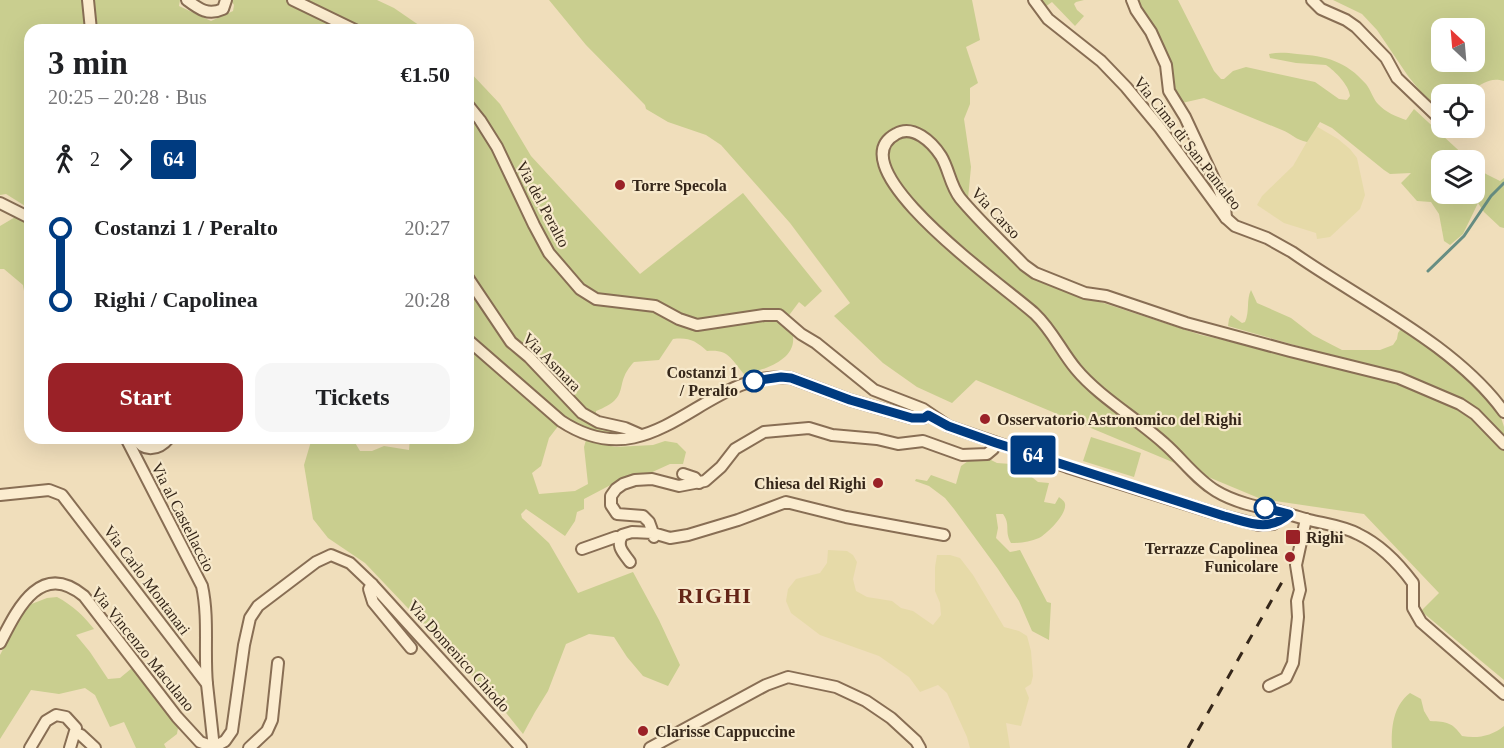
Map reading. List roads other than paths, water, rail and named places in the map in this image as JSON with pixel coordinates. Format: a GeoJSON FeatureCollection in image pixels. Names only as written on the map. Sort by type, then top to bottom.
{"type":"FeatureCollection","features":[{"type":"Feature","properties":{"kind":"street"},"geometry":{"type":"LineString","coordinates":[[88,0],[91,24]]}},
{"type":"Feature","properties":{"kind":"street"},"geometry":{"type":"LineString","coordinates":[[187,0],[202,11],[216,13],[223,9],[226,0]]}},
{"type":"Feature","properties":{"kind":"street"},"geometry":{"type":"LineString","coordinates":[[293,0],[343,24]]}},
{"type":"Feature","properties":{"kind":"street","name":"Via Cima di San Pantaleo"},"geometry":{"type":"LineString","coordinates":[[1034,0],[1048,19],[1101,61],[1121,82],[1160,128],[1226,218],[1235,226],[1267,238],[1292,252],[1425,338],[1464,369],[1504,412]]}},
{"type":"Feature","properties":{"kind":"street"},"geometry":{"type":"LineString","coordinates":[[1132,0],[1151,32],[1166,65],[1169,91],[1185,117],[1220,192],[1226,218]]}},
{"type":"Feature","properties":{"kind":"street"},"geometry":{"type":"LineString","coordinates":[[1312,0],[1321,9],[1356,27],[1386,58],[1397,78],[1431,110]]}},
{"type":"Feature","properties":{"kind":"street","name":"Via del Peralto"},"geometry":{"type":"LineString","coordinates":[[474,112],[497,147],[549,253],[580,289],[597,299],[655,306],[679,319],[697,325],[764,315],[779,315],[874,390],[909,402],[948,426],[1224,516],[1259,525],[1273,525],[1289,514]]}},
{"type":"Feature","properties":{"kind":"street","name":"Via Carso"},"geometry":{"type":"LineString","coordinates":[[1289,514],[1237,500],[1217,492],[1200,479],[1167,445],[1077,370],[1054,336],[1035,314],[944,240],[900,193],[886,171],[881,158],[882,150],[889,138],[908,130],[926,140],[942,157],[950,180],[960,198],[1024,265],[1035,273],[1085,293],[1106,296],[1186,323],[1399,378],[1460,404],[1476,414],[1504,444]]}},
{"type":"Feature","properties":{"kind":"street"},"geometry":{"type":"LineString","coordinates":[[0,203],[24,215]]}},
{"type":"Feature","properties":{"kind":"street","name":"Via Asmara"},"geometry":{"type":"LineString","coordinates":[[474,287],[511,342],[529,357],[582,413],[597,422],[625,428],[641,435]]}},
{"type":"Feature","properties":{"kind":"street"},"geometry":{"type":"LineString","coordinates":[[474,345],[571,428],[605,439],[620,440],[656,431],[727,391],[751,381],[781,377],[791,378],[850,400],[912,418],[924,418],[928,415]]}},
{"type":"Feature","properties":{"kind":"street"},"geometry":{"type":"LineString","coordinates":[[653,535],[649,522],[644,516],[615,512],[611,500],[616,489],[626,482],[639,479],[652,479],[679,486],[709,480],[735,449],[764,432],[809,428],[832,435],[877,439],[898,444],[923,441],[963,455],[987,454],[993,450],[996,443]]}},
{"type":"Feature","properties":{"kind":"street","name":"Via al Castellaccio"},"geometry":{"type":"LineString","coordinates":[[129,444],[202,586],[205,605],[204,660],[207,684]]}},
{"type":"Feature","properties":{"kind":"street","name":"Via al Castellaccio"},"geometry":{"type":"LineString","coordinates":[[139,444],[149,449],[162,444]]}},
{"type":"Feature","properties":{"kind":"street"},"geometry":{"type":"LineString","coordinates":[[683,474],[695,478],[699,483]]}},
{"type":"Feature","properties":{"kind":"street","name":"Via Carlo Montanari"},"geometry":{"type":"LineString","coordinates":[[0,495],[49,490],[62,495],[207,684]]}},
{"type":"Feature","properties":{"kind":"street"},"geometry":{"type":"LineString","coordinates":[[630,562],[619,543],[622,535],[632,532],[670,538],[687,535],[738,520],[786,502],[846,517],[944,535]]}},
{"type":"Feature","properties":{"kind":"street"},"geometry":{"type":"LineString","coordinates":[[1289,514],[1351,531],[1372,542],[1413,583],[1413,608],[1429,630],[1504,694]]}},
{"type":"Feature","properties":{"kind":"street"},"geometry":{"type":"LineString","coordinates":[[1269,686],[1286,678],[1293,663],[1298,617],[1297,601],[1300,590],[1296,565],[1306,519]]}},
{"type":"Feature","properties":{"kind":"street"},"geometry":{"type":"LineString","coordinates":[[671,546],[682,541],[687,535]]}},
{"type":"Feature","properties":{"kind":"street"},"geometry":{"type":"LineString","coordinates":[[582,549],[616,537],[621,538]]}},
{"type":"Feature","properties":{"kind":"street","name":"Via Domenico Chiodo"},"geometry":{"type":"LineString","coordinates":[[214,748],[225,741],[232,731],[250,618],[258,606],[316,562],[331,555],[350,562],[372,584],[521,748]]}},
{"type":"Feature","properties":{"kind":"street","name":"Via Domenico Chiodo"},"geometry":{"type":"LineString","coordinates":[[372,584],[369,589],[373,602],[411,648]]}},
{"type":"Feature","properties":{"kind":"street","name":"Via Vincenzo Maculano"},"geometry":{"type":"LineString","coordinates":[[0,643],[20,605],[33,591],[52,585],[73,588],[84,596],[177,717],[200,742],[214,748]]}},
{"type":"Feature","properties":{"kind":"street"},"geometry":{"type":"LineString","coordinates":[[249,748],[267,731],[272,720],[278,663]]}},
{"type":"Feature","properties":{"kind":"street"},"geometry":{"type":"LineString","coordinates":[[650,748],[766,685],[788,677],[836,687],[866,701],[891,718],[916,741],[920,748]]}},
{"type":"Feature","properties":{"kind":"street"},"geometry":{"type":"LineString","coordinates":[[207,684],[214,748]]}},
{"type":"Feature","properties":{"kind":"street"},"geometry":{"type":"LineString","coordinates":[[30,748],[46,721],[56,715],[62,715],[70,720],[76,728],[70,748]]}},
{"type":"Feature","properties":{"kind":"street"},"geometry":{"type":"LineString","coordinates":[[75,733],[81,735],[95,748]]}},
{"type":"Feature","properties":{"kind":"waterway"},"geometry":{"type":"LineString","coordinates":[[1428,271],[1464,236],[1491,196],[1504,183]]}},
{"type":"Feature","properties":{"kind":"railway"},"geometry":{"type":"LineString","coordinates":[[1188,748],[1282,582]]}},
{"type":"Feature","properties":{"kind":"place","name":"Torre Specola"},"geometry":{"type":"Point","coordinates":[620,185]}},
{"type":"Feature","properties":{"kind":"place","name":"Costanzi 1 / Peralto"},"geometry":{"type":"Point","coordinates":[754,381]}},
{"type":"Feature","properties":{"kind":"place","name":"Osservatorio Astronomico del Righi"},"geometry":{"type":"Point","coordinates":[985,419]}},
{"type":"Feature","properties":{"kind":"place","name":"Chiesa del Righi"},"geometry":{"type":"Point","coordinates":[878,483]}},
{"type":"Feature","properties":{"kind":"place","name":"Righi"},"geometry":{"type":"Point","coordinates":[1293,537]}},
{"type":"Feature","properties":{"kind":"place","name":"Terrazze Capolinea Funicolare"},"geometry":{"type":"Point","coordinates":[1290,557]}},
{"type":"Feature","properties":{"kind":"place","name":"Clarisse Cappuccine"},"geometry":{"type":"Point","coordinates":[643,731]}},
{"type":"Feature","properties":{"kind":"district","name":"RIGHI"},"geometry":{"type":"Point","coordinates":[715,595]}}]}
